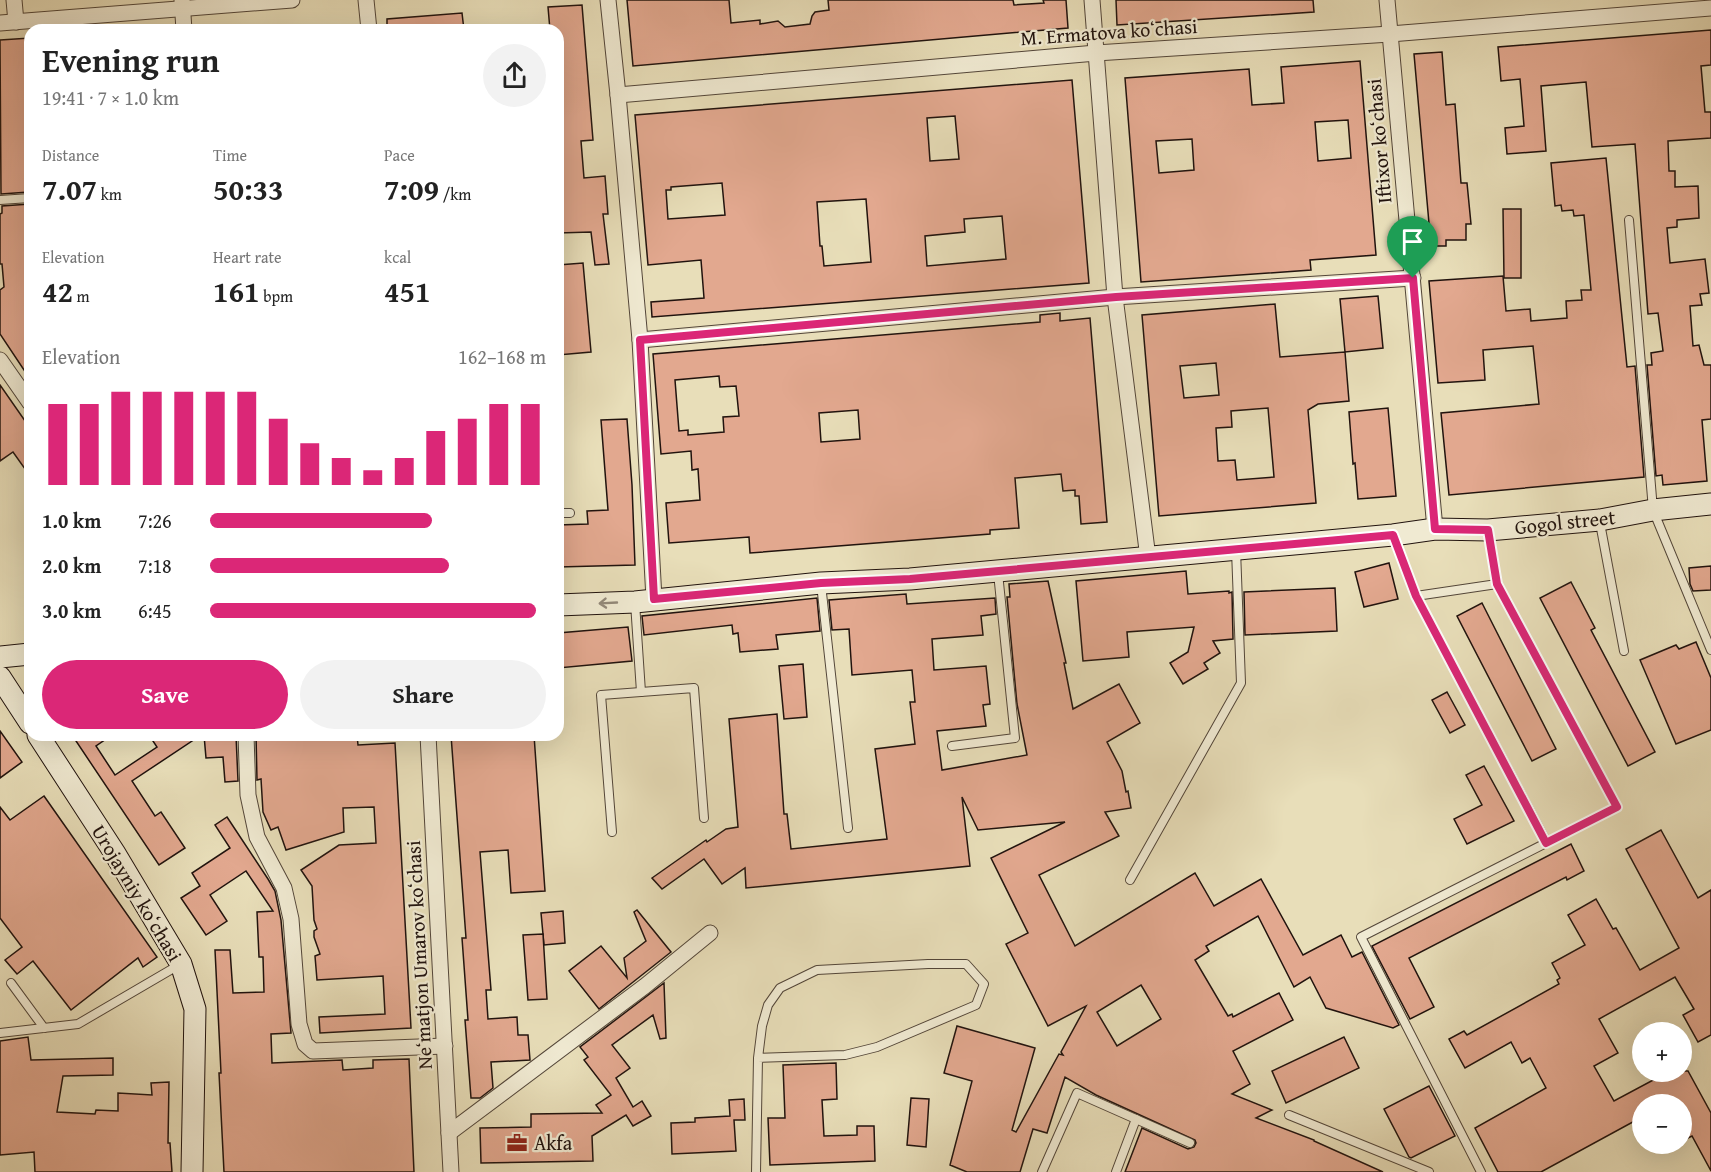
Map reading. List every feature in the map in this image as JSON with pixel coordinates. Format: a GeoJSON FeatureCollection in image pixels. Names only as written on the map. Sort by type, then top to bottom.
{"type":"FeatureCollection","features":[{"type":"Feature","properties":{"kind":"main road","name":"Gogol street"},"geometry":{"type":"LineString","coordinates":[[564,605],[644,600],[821,583],[910,579],[1393,535],[1435,529],[1488,530],[1600,520],[1653,510],[1711,504]]}},
{"type":"Feature","properties":{"kind":"main road"},"geometry":{"type":"LineString","coordinates":[[0,657],[24,655]]}},
{"type":"Feature","properties":{"kind":"main road"},"geometry":{"type":"LineString","coordinates":[[0,677],[24,714]]}},
{"type":"Feature","properties":{"kind":"main road","name":"Urоjayniy koʻchasi"},"geometry":{"type":"LineString","coordinates":[[42,741],[114,852],[181,964],[195,1009],[192,1172]]}},
{"type":"Feature","properties":{"kind":"street"},"geometry":{"type":"LineString","coordinates":[[14,0],[16,22]]}},
{"type":"Feature","properties":{"kind":"street"},"geometry":{"type":"LineString","coordinates":[[0,23],[182,4],[292,0]]}},
{"type":"Feature","properties":{"kind":"street"},"geometry":{"type":"LineString","coordinates":[[366,0],[368,24]]}},
{"type":"Feature","properties":{"kind":"street"},"geometry":{"type":"LineString","coordinates":[[608,0],[640,340],[644,600]]}},
{"type":"Feature","properties":{"kind":"street"},"geometry":{"type":"LineString","coordinates":[[1092,0],[1116,297],[1148,558]]}},
{"type":"Feature","properties":{"kind":"street","name":"Iftixor koʻchasi"},"geometry":{"type":"LineString","coordinates":[[1387,0],[1435,529]]}},
{"type":"Feature","properties":{"kind":"street"},"geometry":{"type":"LineString","coordinates":[[182,4],[184,24]]}},
{"type":"Feature","properties":{"kind":"street","name":"M. Ermatova koʻchasi"},"geometry":{"type":"LineString","coordinates":[[618,95],[1096,53],[1390,34],[1711,8]]}},
{"type":"Feature","properties":{"kind":"street"},"geometry":{"type":"LineString","coordinates":[[640,340],[1116,297],[1413,278]]}},
{"type":"Feature","properties":{"kind":"street"},"geometry":{"type":"LineString","coordinates":[[0,360],[24,394]]}},
{"type":"Feature","properties":{"kind":"street"},"geometry":{"type":"LineString","coordinates":[[246,741],[248,795],[257,837],[284,888],[291,920],[299,1024],[305,1044],[313,1051],[445,1046]]}},
{"type":"Feature","properties":{"kind":"street","name":"Neʻmatjon Umarov koʻchasi"},"geometry":{"type":"LineString","coordinates":[[428,741],[451,1172]]}},
{"type":"Feature","properties":{"kind":"street"},"geometry":{"type":"LineString","coordinates":[[449,1133],[645,986],[710,933]]}},
{"type":"Feature","properties":{"kind":"lane"},"geometry":{"type":"LineString","coordinates":[[0,200],[24,198]]}},
{"type":"Feature","properties":{"kind":"lane"},"geometry":{"type":"LineString","coordinates":[[1629,220],[1653,510],[1711,650]]}},
{"type":"Feature","properties":{"kind":"lane"},"geometry":{"type":"LineString","coordinates":[[564,513],[570,513]]}},
{"type":"Feature","properties":{"kind":"lane"},"geometry":{"type":"LineString","coordinates":[[1600,520],[1624,651]]}},
{"type":"Feature","properties":{"kind":"lane"},"geometry":{"type":"LineString","coordinates":[[1481,1172],[1361,937],[1617,807],[1497,584],[1488,530]]}},
{"type":"Feature","properties":{"kind":"lane"},"geometry":{"type":"LineString","coordinates":[[1393,535],[1416,596],[1546,843]]}},
{"type":"Feature","properties":{"kind":"lane"},"geometry":{"type":"LineString","coordinates":[[1130,880],[1241,683],[1236,549]]}},
{"type":"Feature","properties":{"kind":"lane"},"geometry":{"type":"LineString","coordinates":[[952,746],[1015,738],[998,571]]}},
{"type":"Feature","properties":{"kind":"lane"},"geometry":{"type":"LineString","coordinates":[[821,583],[848,828]]}},
{"type":"Feature","properties":{"kind":"lane"},"geometry":{"type":"LineString","coordinates":[[1416,596],[1497,584]]}},
{"type":"Feature","properties":{"kind":"lane"},"geometry":{"type":"LineString","coordinates":[[641,692],[644,600]]}},
{"type":"Feature","properties":{"kind":"lane"},"geometry":{"type":"LineString","coordinates":[[612,832],[601,695],[694,688],[704,818]]}},
{"type":"Feature","properties":{"kind":"lane"},"geometry":{"type":"LineString","coordinates":[[0,1033],[78,1024],[181,964]]}},
{"type":"Feature","properties":{"kind":"lane"},"geometry":{"type":"LineString","coordinates":[[756,1172],[758,1058],[762,1026],[768,1005],[780,988],[817,970],[928,964],[966,964],[984,984],[976,1005],[877,1047],[844,1055],[758,1058]]}},
{"type":"Feature","properties":{"kind":"lane"},"geometry":{"type":"LineString","coordinates":[[11,983],[44,1028]]}},
{"type":"Feature","properties":{"kind":"lane"},"geometry":{"type":"LineString","coordinates":[[1042,1172],[1077,1093],[1190,1143]]}},
{"type":"Feature","properties":{"kind":"lane"},"geometry":{"type":"LineString","coordinates":[[1289,1115],[1429,1172]]}},
{"type":"Feature","properties":{"kind":"lane"},"geometry":{"type":"LineString","coordinates":[[1116,1172],[1136,1119]]}},
{"type":"Feature","properties":{"kind":"building"},"geometry":{"type":"Polygon","coordinates":[[[627,0],[729,0],[731,23],[760,20],[760,24],[778,21],[785,27],[810,24],[815,12],[829,10],[828,0],[1013,0],[1014,5],[1044,3],[1043,0],[1066,0],[1068,28],[633,66],[627,0]]]}},
{"type":"Feature","properties":{"kind":"building"},"geometry":{"type":"Polygon","coordinates":[[[1116,0],[1313,0],[1314,12],[1117,25],[1116,0]]]}},
{"type":"Feature","properties":{"kind":"building"},"geometry":{"type":"Polygon","coordinates":[[[582,5],[593,140],[581,141],[584,178],[605,176],[608,214],[603,214],[609,264],[595,265],[591,232],[564,233],[564,24],[549,24],[548,7],[582,5]]]}},
{"type":"Feature","properties":{"kind":"building"},"geometry":{"type":"Polygon","coordinates":[[[462,13],[463,24],[387,24],[387,19],[462,13]]]}},
{"type":"Feature","properties":{"kind":"building"},"geometry":{"type":"Polygon","coordinates":[[[1711,30],[1711,65],[1701,66],[1705,112],[1711,112],[1711,138],[1668,141],[1669,171],[1675,171],[1675,187],[1698,186],[1699,218],[1677,220],[1677,227],[1667,228],[1670,263],[1705,259],[1709,293],[1700,294],[1702,305],[1690,306],[1693,346],[1699,345],[1704,365],[1711,365],[1711,419],[1702,420],[1707,481],[1663,485],[1662,475],[1656,476],[1647,365],[1652,365],[1651,353],[1663,351],[1658,313],[1648,314],[1635,144],[1592,147],[1586,82],[1541,86],[1546,151],[1507,154],[1505,128],[1524,126],[1520,79],[1501,81],[1498,47],[1711,30]]]}},
{"type":"Feature","properties":{"kind":"building"},"geometry":{"type":"Polygon","coordinates":[[[24,38],[24,192],[1,194],[0,40],[24,38]]]}},
{"type":"Feature","properties":{"kind":"building"},"geometry":{"type":"Polygon","coordinates":[[[1442,52],[1446,105],[1455,104],[1461,183],[1467,183],[1471,224],[1466,224],[1466,240],[1446,240],[1446,246],[1431,246],[1414,54],[1442,52]]]}},
{"type":"Feature","properties":{"kind":"building"},"geometry":{"type":"Polygon","coordinates":[[[1360,61],[1376,255],[1310,260],[1311,270],[1141,282],[1125,78],[1249,69],[1252,105],[1284,103],[1281,67],[1360,61]],[[1348,120],[1315,122],[1318,161],[1351,158],[1348,120]],[[1192,139],[1156,141],[1159,173],[1194,170],[1192,139]]]}},
{"type":"Feature","properties":{"kind":"building"},"geometry":{"type":"Polygon","coordinates":[[[1072,80],[1089,283],[652,317],[651,302],[704,298],[701,260],[648,265],[635,115],[1072,80]],[[955,116],[927,118],[930,161],[959,159],[955,116]],[[722,183],[671,187],[671,190],[666,190],[668,219],[725,215],[722,183]],[[866,199],[817,202],[820,246],[822,246],[824,266],[871,262],[866,199]],[[1002,216],[964,219],[965,232],[925,236],[927,266],[1006,259],[1002,216]]]}},
{"type":"Feature","properties":{"kind":"building"},"geometry":{"type":"Polygon","coordinates":[[[1606,158],[1627,367],[1635,366],[1644,477],[1449,495],[1441,413],[1539,404],[1533,346],[1483,350],[1485,380],[1438,383],[1429,281],[1503,276],[1506,311],[1530,309],[1531,321],[1567,318],[1566,301],[1582,300],[1581,290],[1591,290],[1584,215],[1574,216],[1573,210],[1562,211],[1561,205],[1555,206],[1551,163],[1606,158]]]}},
{"type":"Feature","properties":{"kind":"building"},"geometry":{"type":"Polygon","coordinates":[[[24,204],[24,370],[0,334],[0,290],[4,287],[2,264],[0,264],[2,206],[24,204]]]}},
{"type":"Feature","properties":{"kind":"building"},"geometry":{"type":"Polygon","coordinates":[[[1503,209],[1521,209],[1521,278],[1504,278],[1503,209]]]}},
{"type":"Feature","properties":{"kind":"building"},"geometry":{"type":"Polygon","coordinates":[[[583,263],[591,352],[564,354],[564,265],[583,263]]]}},
{"type":"Feature","properties":{"kind":"building"},"geometry":{"type":"Polygon","coordinates":[[[1378,296],[1383,348],[1345,352],[1340,299],[1378,296]]]}},
{"type":"Feature","properties":{"kind":"building"},"geometry":{"type":"Polygon","coordinates":[[[1275,304],[1280,357],[1345,352],[1349,401],[1318,404],[1308,410],[1316,503],[1159,516],[1142,315],[1275,304]],[[1216,363],[1180,366],[1184,398],[1219,395],[1216,363]],[[1268,408],[1231,411],[1232,427],[1216,428],[1218,461],[1235,460],[1237,480],[1274,477],[1268,408]]]}},
{"type":"Feature","properties":{"kind":"building"},"geometry":{"type":"Polygon","coordinates":[[[1060,313],[1060,321],[1090,318],[1107,522],[1081,524],[1079,496],[1075,496],[1075,490],[1063,491],[1061,474],[1015,478],[1019,528],[990,530],[990,534],[750,553],[749,537],[669,543],[666,503],[700,500],[698,469],[692,470],[691,451],[661,454],[653,354],[1040,322],[1040,315],[1060,313]],[[719,376],[675,380],[679,431],[688,430],[688,435],[724,432],[723,417],[739,416],[736,386],[720,387],[719,376]],[[858,410],[819,413],[821,442],[860,439],[858,410]]]}},
{"type":"Feature","properties":{"kind":"building"},"geometry":{"type":"Polygon","coordinates":[[[0,385],[24,419],[24,468],[13,452],[0,461],[0,385]]]}},
{"type":"Feature","properties":{"kind":"building"},"geometry":{"type":"Polygon","coordinates":[[[1388,408],[1396,496],[1358,499],[1349,412],[1388,408]]]}},
{"type":"Feature","properties":{"kind":"building"},"geometry":{"type":"Polygon","coordinates":[[[627,419],[635,565],[564,567],[564,525],[588,524],[587,511],[608,510],[601,420],[627,419]]]}},
{"type":"Feature","properties":{"kind":"building"},"geometry":{"type":"Polygon","coordinates":[[[1389,563],[1398,599],[1364,607],[1355,572],[1389,563]]]}},
{"type":"Feature","properties":{"kind":"building"},"geometry":{"type":"Polygon","coordinates":[[[1711,566],[1711,590],[1693,591],[1689,568],[1711,566]]]}},
{"type":"Feature","properties":{"kind":"building"},"geometry":{"type":"Polygon","coordinates":[[[1186,571],[1188,594],[1232,592],[1233,639],[1213,641],[1220,653],[1204,663],[1208,669],[1183,684],[1170,663],[1188,652],[1194,627],[1127,632],[1129,657],[1083,661],[1076,581],[1186,571]]]}},
{"type":"Feature","properties":{"kind":"building"},"geometry":{"type":"Polygon","coordinates":[[[1048,581],[1066,663],[1064,663],[1073,709],[1119,684],[1140,723],[1107,742],[1122,771],[1131,808],[1105,812],[1119,836],[1039,875],[1075,946],[1195,873],[1214,906],[1261,879],[1303,955],[1341,935],[1352,957],[1362,952],[1399,1025],[1393,1028],[1326,1008],[1310,977],[1294,987],[1258,916],[1206,946],[1209,951],[1195,960],[1228,1016],[1232,1014],[1233,1017],[1279,993],[1293,1020],[1233,1051],[1250,1084],[1232,1094],[1272,1110],[1256,1118],[1314,1140],[1383,1172],[1125,1172],[1142,1128],[1188,1149],[1194,1147],[1195,1140],[1096,1095],[1065,1077],[1047,1133],[1033,1129],[1020,1172],[967,1172],[950,1165],[972,1081],[944,1073],[957,1026],[1035,1048],[1012,1130],[1016,1132],[1059,1054],[1063,1055],[1061,1052],[1086,1006],[1048,1026],[1006,944],[1028,933],[991,858],[1065,822],[978,830],[962,797],[970,866],[746,888],[745,868],[722,884],[704,859],[662,889],[652,878],[706,840],[707,842],[726,829],[738,827],[729,719],[777,714],[784,814],[787,814],[791,849],[887,839],[875,749],[915,744],[910,702],[915,702],[912,670],[852,675],[849,629],[832,630],[829,600],[906,594],[907,604],[995,598],[996,614],[981,616],[983,635],[932,639],[934,670],[986,666],[990,704],[983,705],[986,726],[937,731],[942,770],[1027,755],[1017,704],[1007,597],[1010,597],[1009,584],[1048,581]],[[1141,985],[1097,1012],[1117,1046],[1161,1019],[1141,985]]]}},
{"type":"Feature","properties":{"kind":"building"},"geometry":{"type":"Polygon","coordinates":[[[1571,582],[1595,628],[1591,630],[1655,752],[1628,766],[1540,598],[1571,582]]]}},
{"type":"Feature","properties":{"kind":"building"},"geometry":{"type":"Polygon","coordinates":[[[1335,588],[1337,631],[1245,635],[1244,592],[1335,588]]]}},
{"type":"Feature","properties":{"kind":"building"},"geometry":{"type":"Polygon","coordinates":[[[817,598],[820,631],[776,635],[778,649],[740,652],[738,633],[733,634],[732,625],[644,635],[642,616],[817,598]]]}},
{"type":"Feature","properties":{"kind":"building"},"geometry":{"type":"Polygon","coordinates":[[[1482,603],[1556,749],[1532,761],[1457,616],[1482,603]]]}},
{"type":"Feature","properties":{"kind":"building"},"geometry":{"type":"Polygon","coordinates":[[[628,627],[632,661],[564,667],[564,632],[628,627]]]}},
{"type":"Feature","properties":{"kind":"building"},"geometry":{"type":"Polygon","coordinates":[[[1696,642],[1711,678],[1711,730],[1676,744],[1640,660],[1676,645],[1679,649],[1696,642]]]}},
{"type":"Feature","properties":{"kind":"building"},"geometry":{"type":"Polygon","coordinates":[[[803,664],[807,717],[784,719],[779,666],[803,664]]]}},
{"type":"Feature","properties":{"kind":"building"},"geometry":{"type":"Polygon","coordinates":[[[1447,692],[1465,725],[1450,733],[1432,700],[1447,692]]]}},
{"type":"Feature","properties":{"kind":"building"},"geometry":{"type":"Polygon","coordinates":[[[0,731],[22,762],[0,778],[0,731]]]}},
{"type":"Feature","properties":{"kind":"building"},"geometry":{"type":"Polygon","coordinates":[[[76,741],[103,741],[96,746],[115,775],[157,747],[153,741],[192,741],[132,781],[155,816],[161,812],[185,848],[159,865],[76,741]]]}},
{"type":"Feature","properties":{"kind":"building"},"geometry":{"type":"Polygon","coordinates":[[[205,741],[236,741],[238,781],[225,782],[223,757],[206,758],[205,741]]]}},
{"type":"Feature","properties":{"kind":"building"},"geometry":{"type":"Polygon","coordinates":[[[256,741],[358,741],[358,745],[395,743],[411,1028],[320,1033],[319,1017],[385,1014],[383,976],[317,980],[315,956],[320,954],[314,937],[314,931],[317,929],[314,920],[312,886],[301,870],[339,845],[376,843],[374,807],[343,808],[344,832],[286,850],[278,827],[271,830],[263,812],[261,779],[257,780],[256,741]]]}},
{"type":"Feature","properties":{"kind":"building"},"geometry":{"type":"Polygon","coordinates":[[[451,741],[534,741],[545,891],[511,893],[508,850],[480,852],[491,990],[486,990],[488,1019],[517,1017],[518,1035],[528,1035],[530,1060],[491,1062],[493,1088],[480,1098],[471,1098],[462,938],[466,938],[451,741]]]}},
{"type":"Feature","properties":{"kind":"building"},"geometry":{"type":"Polygon","coordinates":[[[1484,766],[1514,821],[1467,844],[1454,819],[1482,805],[1466,775],[1484,766]]]}},
{"type":"Feature","properties":{"kind":"building"},"geometry":{"type":"Polygon","coordinates":[[[44,796],[157,957],[143,967],[138,958],[71,1010],[33,961],[17,974],[5,960],[22,947],[0,918],[0,807],[10,820],[44,796]]]}},
{"type":"Feature","properties":{"kind":"building"},"geometry":{"type":"Polygon","coordinates":[[[227,817],[275,891],[281,920],[291,1033],[271,1034],[272,1063],[342,1060],[343,1070],[373,1068],[373,1060],[409,1059],[414,1172],[224,1172],[215,950],[230,950],[233,993],[264,992],[263,957],[259,957],[257,912],[273,911],[246,871],[210,895],[227,921],[206,935],[181,898],[200,886],[192,873],[230,848],[215,825],[227,817]]]}},
{"type":"Feature","properties":{"kind":"building"},"geometry":{"type":"Polygon","coordinates":[[[1661,830],[1698,898],[1711,890],[1711,1035],[1698,1042],[1692,1031],[1692,1022],[1687,1022],[1683,1015],[1694,1009],[1675,977],[1599,1019],[1618,1053],[1594,1066],[1614,1101],[1649,1082],[1692,1082],[1692,1078],[1711,1113],[1711,1171],[1692,1136],[1692,1094],[1632,1094],[1632,1122],[1541,1172],[1498,1172],[1475,1128],[1546,1088],[1530,1058],[1522,1063],[1511,1042],[1465,1068],[1449,1039],[1464,1031],[1467,1035],[1559,984],[1557,980],[1560,978],[1552,963],[1585,945],[1568,915],[1596,899],[1640,970],[1679,948],[1626,849],[1661,830]]]}},
{"type":"Feature","properties":{"kind":"building"},"geometry":{"type":"Polygon","coordinates":[[[1571,844],[1584,871],[1567,880],[1566,877],[1409,958],[1434,1007],[1410,1019],[1372,946],[1571,844]]]}},
{"type":"Feature","properties":{"kind":"building"},"geometry":{"type":"Polygon","coordinates":[[[637,910],[671,952],[599,1009],[569,971],[601,946],[627,978],[624,958],[646,941],[634,912],[637,910]]]}},
{"type":"Feature","properties":{"kind":"building"},"geometry":{"type":"Polygon","coordinates":[[[563,911],[565,943],[544,945],[541,913],[563,911]]]}},
{"type":"Feature","properties":{"kind":"building"},"geometry":{"type":"Polygon","coordinates":[[[543,934],[547,999],[528,1000],[523,935],[543,934]]]}},
{"type":"Feature","properties":{"kind":"building"},"geometry":{"type":"Polygon","coordinates":[[[664,983],[666,1038],[660,1039],[653,1015],[612,1045],[630,1068],[616,1078],[633,1107],[642,1101],[651,1116],[633,1126],[626,1115],[592,1136],[593,1161],[481,1163],[480,1128],[531,1127],[531,1114],[602,1113],[596,1105],[611,1095],[584,1060],[588,1057],[580,1047],[664,983]]]}},
{"type":"Feature","properties":{"kind":"building"},"geometry":{"type":"Polygon","coordinates":[[[28,1037],[31,1060],[113,1058],[113,1075],[63,1076],[57,1112],[95,1114],[96,1110],[118,1111],[118,1093],[152,1095],[151,1083],[169,1082],[168,1143],[170,1143],[172,1172],[35,1172],[34,1152],[0,1155],[0,1041],[28,1037]]]}},
{"type":"Feature","properties":{"kind":"building"},"geometry":{"type":"Polygon","coordinates":[[[1344,1037],[1359,1068],[1286,1103],[1272,1071],[1344,1037]]]}},
{"type":"Feature","properties":{"kind":"building"},"geometry":{"type":"Polygon","coordinates":[[[836,1063],[837,1099],[822,1100],[824,1136],[857,1135],[857,1126],[874,1126],[875,1161],[770,1165],[768,1118],[785,1118],[783,1065],[836,1063]]]}},
{"type":"Feature","properties":{"kind":"building"},"geometry":{"type":"Polygon","coordinates":[[[1429,1086],[1455,1136],[1411,1158],[1384,1109],[1429,1086]]]}},
{"type":"Feature","properties":{"kind":"building"},"geometry":{"type":"Polygon","coordinates":[[[911,1098],[929,1099],[926,1147],[907,1145],[911,1098]]]}},
{"type":"Feature","properties":{"kind":"building"},"geometry":{"type":"Polygon","coordinates":[[[744,1099],[745,1120],[734,1120],[736,1151],[672,1154],[671,1123],[695,1122],[695,1118],[730,1116],[729,1100],[744,1099]]]}},
{"type":"Feature","properties":{"kind":"place","name":"Akfa"},"geometry":{"type":"Point","coordinates":[517,1143]}},
{"type":"Feature","properties":{"kind":"route"},"geometry":{"type":"LineString","coordinates":[[1413,278],[1435,529],[1488,530],[1497,584],[1617,807],[1546,843],[1416,596],[1393,535],[910,579],[821,583],[654,599],[640,340],[1116,297],[1413,278]]}}]}
